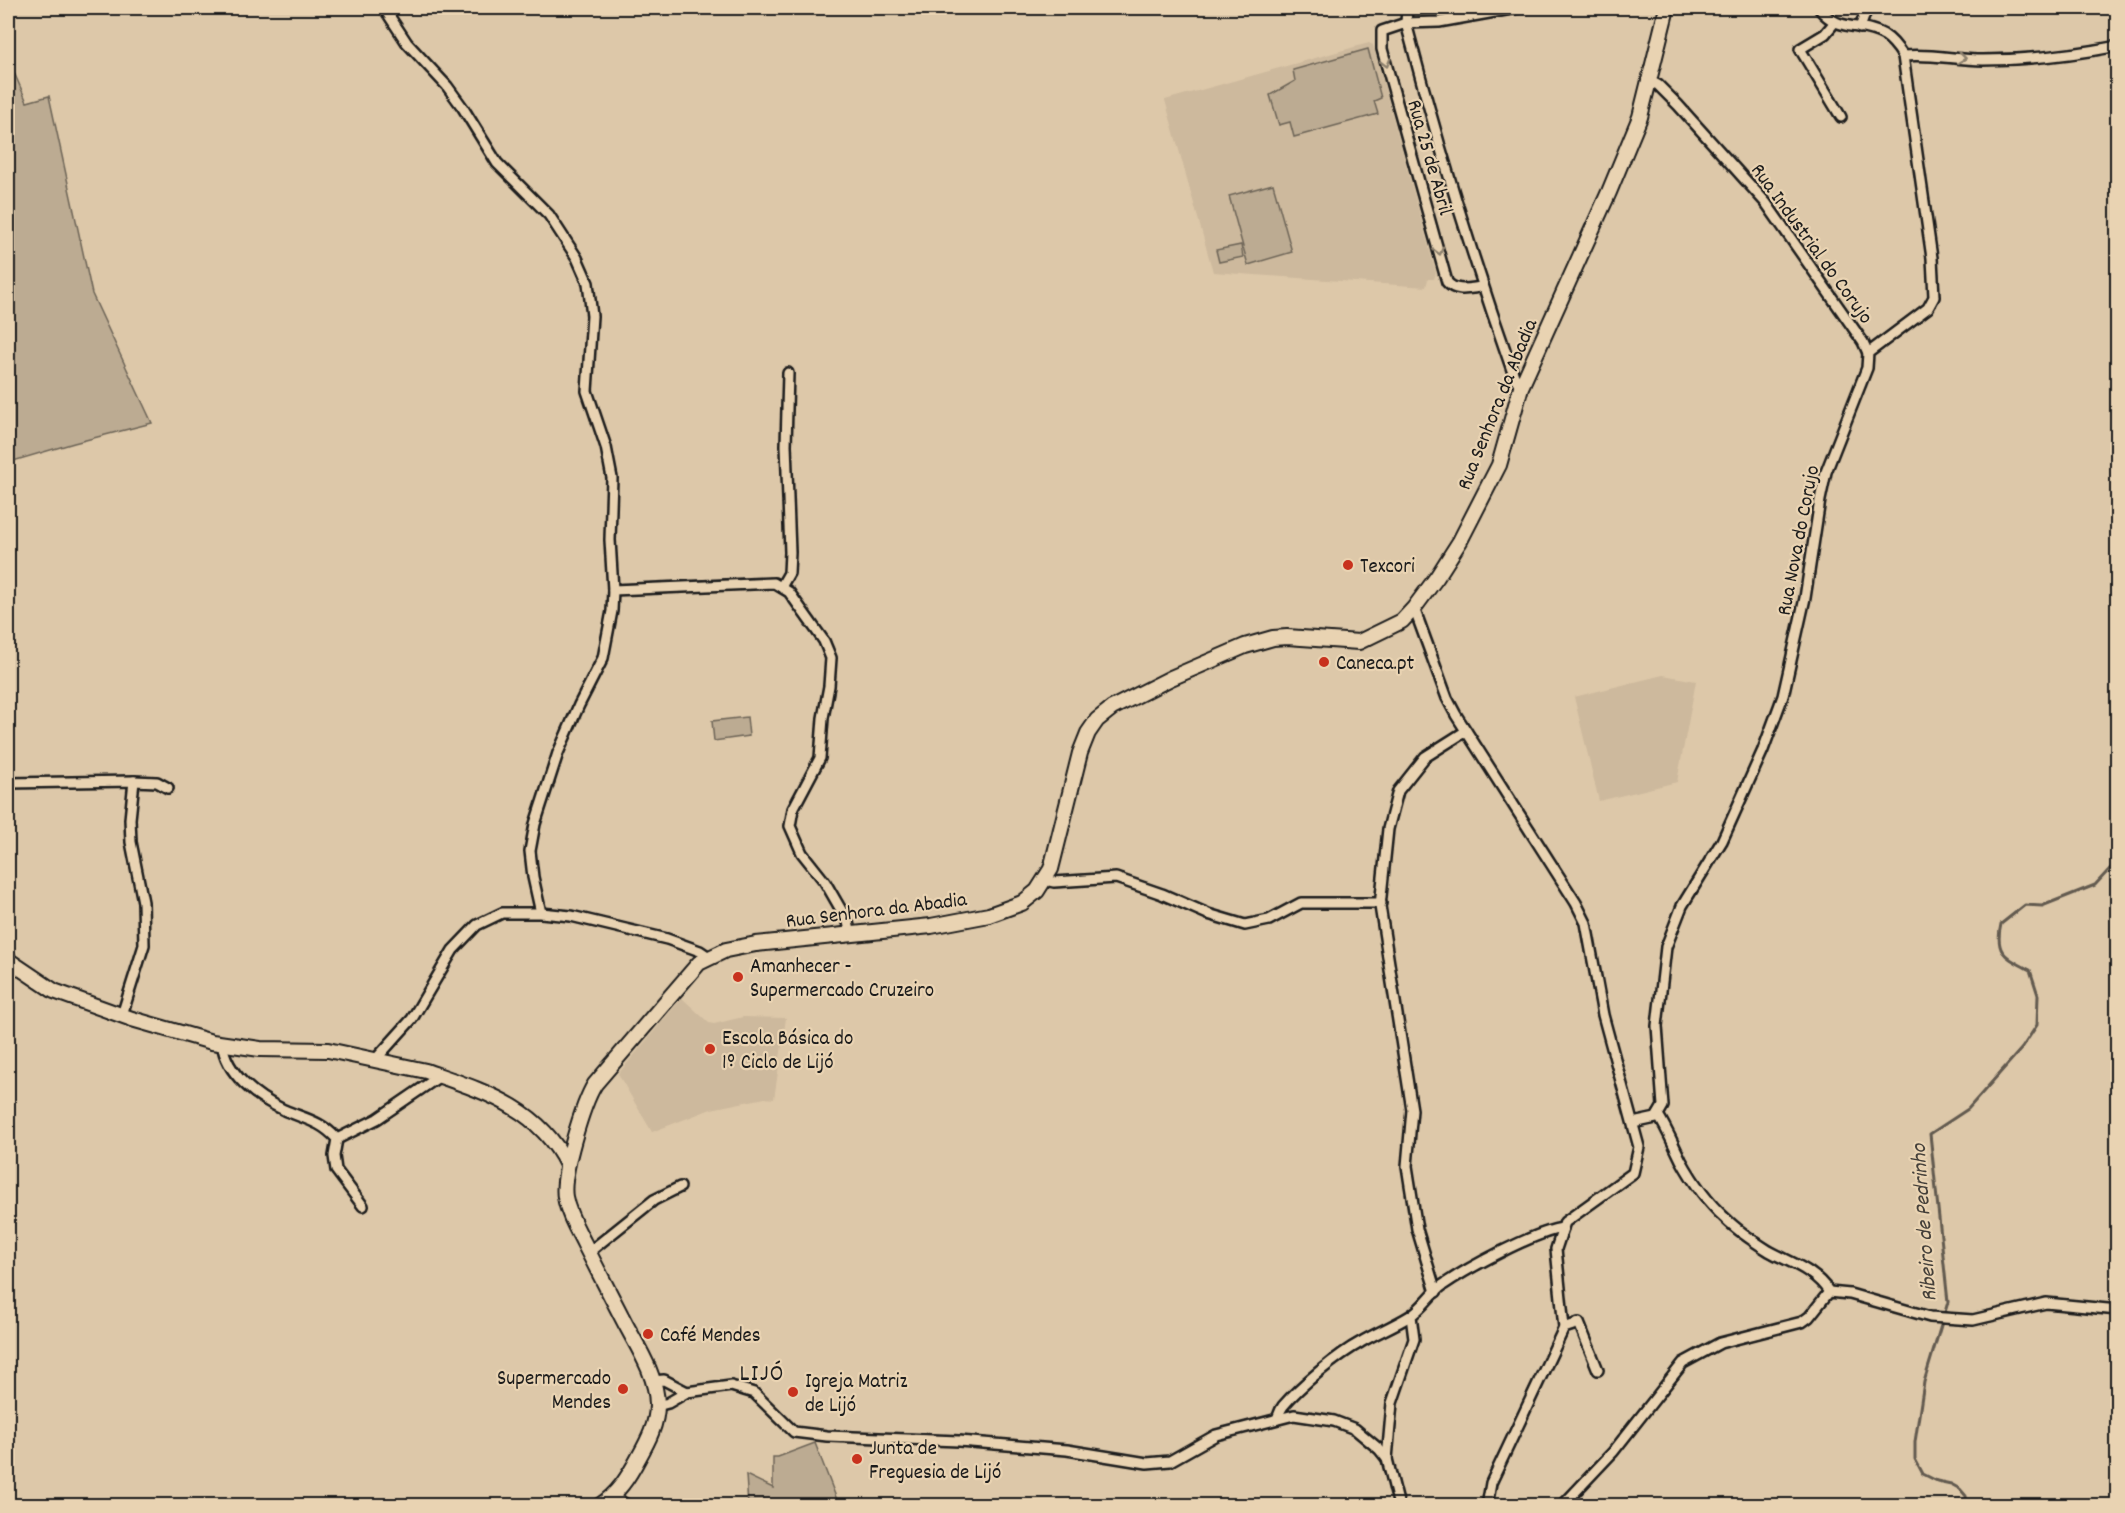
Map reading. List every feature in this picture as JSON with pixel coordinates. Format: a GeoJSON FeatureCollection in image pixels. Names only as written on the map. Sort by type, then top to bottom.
{"type":"FeatureCollection","features":[{"type":"Feature","properties":{"kind":"main road","name":"Rua Senhora da Abadia"},"geometry":{"type":"LineString","coordinates":[[657,1406],[653,1381],[565,1200],[567,1165],[587,1096],[595,1084],[699,963],[709,957],[726,950],[756,944],[931,926],[989,915],[1022,903],[1037,891],[1045,880],[1055,855],[1080,753],[1088,733],[1097,720],[1112,708],[1171,678],[1245,646],[1273,638],[1287,637],[1359,642],[1401,621],[1414,608],[1460,541],[1499,465],[1521,387],[1609,192],[1640,117],[1666,8]]}},
{"type":"Feature","properties":{"kind":"main road"},"geometry":{"type":"LineString","coordinates":[[8,960],[54,991],[122,1015],[222,1043],[260,1049],[328,1050],[440,1076],[490,1095],[522,1111],[544,1130],[559,1149],[567,1165]]}},
{"type":"Feature","properties":{"kind":"main road"},"geometry":{"type":"LineString","coordinates":[[599,1506],[615,1501],[633,1470],[646,1444],[657,1406]]}},
{"type":"Feature","properties":{"kind":"street"},"geometry":{"type":"LineString","coordinates":[[384,8],[407,43],[447,86],[497,163],[549,215],[577,258],[588,283],[592,316],[587,391],[606,447],[612,478],[610,540],[612,611],[603,658],[558,753],[535,824],[530,851],[541,913]]}},
{"type":"Feature","properties":{"kind":"street","name":"Rua 25 de Abril"},"geometry":{"type":"LineString","coordinates":[[1407,8],[1406,23],[1426,101],[1482,286],[1514,376],[1521,387]]}},
{"type":"Feature","properties":{"kind":"street"},"geometry":{"type":"LineString","coordinates":[[1406,23],[1439,22],[1516,8]]}},
{"type":"Feature","properties":{"kind":"street"},"geometry":{"type":"LineString","coordinates":[[1819,8],[1834,23],[1883,34],[1894,43],[1903,56],[1932,258],[1934,297],[1928,308],[1868,353]]}},
{"type":"Feature","properties":{"kind":"street"},"geometry":{"type":"LineString","coordinates":[[1860,28],[1868,8]]}},
{"type":"Feature","properties":{"kind":"street","name":"Rua 25 de Abril"},"geometry":{"type":"LineString","coordinates":[[1406,23],[1382,31],[1382,49],[1448,282],[1451,287],[1457,289],[1482,286]]}},
{"type":"Feature","properties":{"kind":"street"},"geometry":{"type":"LineString","coordinates":[[1834,23],[1825,34],[1800,49],[1841,117]]}},
{"type":"Feature","properties":{"kind":"street"},"geometry":{"type":"LineString","coordinates":[[1903,56],[1941,55],[1982,60],[2044,56],[2118,45]]}},
{"type":"Feature","properties":{"kind":"street","name":"Rua Industrial do Corujo"},"geometry":{"type":"LineString","coordinates":[[1650,81],[1658,85],[1678,105],[1766,203],[1863,342],[1868,353]]}},
{"type":"Feature","properties":{"kind":"street","name":"Rua Nova do Corujo"},"geometry":{"type":"LineString","coordinates":[[1658,1115],[1663,1106],[1657,1026],[1666,947],[1682,906],[1722,841],[1763,750],[1783,696],[1805,598],[1826,472],[1867,368],[1868,353]]}},
{"type":"Feature","properties":{"kind":"street"},"geometry":{"type":"LineString","coordinates":[[781,587],[789,573],[786,445],[788,373]]}},
{"type":"Feature","properties":{"kind":"street"},"geometry":{"type":"LineString","coordinates":[[613,590],[774,583],[789,592],[824,641],[831,658],[820,758],[793,809],[790,826],[802,853],[825,882],[848,922],[851,935]]}},
{"type":"Feature","properties":{"kind":"street"},"geometry":{"type":"LineString","coordinates":[[1414,608],[1448,698],[1576,903],[1586,923],[1604,1015],[1639,1147],[1633,1173],[1565,1222],[1556,1249],[1564,1328],[1491,1483],[1487,1506]]}},
{"type":"Feature","properties":{"kind":"street"},"geometry":{"type":"LineString","coordinates":[[1436,1292],[1417,1229],[1407,1166],[1412,1110],[1381,903],[1388,829],[1398,791],[1425,757],[1466,730]]}},
{"type":"Feature","properties":{"kind":"street"},"geometry":{"type":"LineString","coordinates":[[122,1015],[144,945],[143,902],[131,842],[130,819],[134,781]]}},
{"type":"Feature","properties":{"kind":"street"},"geometry":{"type":"LineString","coordinates":[[8,783],[134,781],[157,782],[168,788]]}},
{"type":"Feature","properties":{"kind":"street"},"geometry":{"type":"LineString","coordinates":[[1045,880],[1054,882],[1116,878],[1162,894],[1208,914],[1245,925],[1269,921],[1301,903],[1381,903]]}},
{"type":"Feature","properties":{"kind":"street"},"geometry":{"type":"LineString","coordinates":[[375,1060],[411,1019],[453,950],[477,926],[502,914],[541,913],[571,916],[667,939],[700,951],[709,957]]}},
{"type":"Feature","properties":{"kind":"street"},"geometry":{"type":"LineString","coordinates":[[222,1043],[223,1055],[233,1073],[241,1081],[282,1109],[328,1128],[337,1139],[334,1156],[336,1170],[363,1206]]}},
{"type":"Feature","properties":{"kind":"street"},"geometry":{"type":"LineString","coordinates":[[337,1139],[377,1119],[440,1076]]}},
{"type":"Feature","properties":{"kind":"street"},"geometry":{"type":"LineString","coordinates":[[1633,1123],[1656,1118],[1658,1115],[1700,1193],[1745,1236],[1807,1270],[1823,1284],[1828,1292]]}},
{"type":"Feature","properties":{"kind":"street"},"geometry":{"type":"LineString","coordinates":[[589,1252],[654,1200],[680,1187]]}},
{"type":"Feature","properties":{"kind":"street"},"geometry":{"type":"LineString","coordinates":[[1277,1419],[1281,1408],[1358,1343],[1411,1316],[1436,1292],[1499,1254],[1550,1230],[1563,1228]]}},
{"type":"Feature","properties":{"kind":"street"},"geometry":{"type":"LineString","coordinates":[[1828,1292],[1850,1294],[1930,1317],[1973,1320],[2046,1303],[2118,1310]]}},
{"type":"Feature","properties":{"kind":"street"},"geometry":{"type":"LineString","coordinates":[[1562,1506],[1613,1452],[1683,1363],[1720,1343],[1802,1322],[1809,1317],[1828,1292]]}},
{"type":"Feature","properties":{"kind":"street"},"geometry":{"type":"LineString","coordinates":[[1400,1506],[1387,1459],[1392,1403],[1414,1339],[1411,1316]]}},
{"type":"Feature","properties":{"kind":"street"},"geometry":{"type":"LineString","coordinates":[[1564,1328],[1579,1323],[1598,1370]]}},
{"type":"Feature","properties":{"kind":"street"},"geometry":{"type":"LineString","coordinates":[[653,1381],[664,1380],[687,1392]]}},
{"type":"Feature","properties":{"kind":"street"},"geometry":{"type":"LineString","coordinates":[[657,1406],[668,1403],[687,1392],[731,1386],[754,1393],[794,1432],[827,1436],[959,1441],[1067,1450],[1147,1464],[1170,1461],[1216,1435],[1294,1415],[1334,1421],[1354,1429],[1387,1459]]}},
{"type":"Feature","properties":{"kind":"street"},"geometry":{"type":"LineString","coordinates":[[615,1501],[628,1506]]}},
{"type":"Feature","properties":{"kind":"shaded area"},"geometry":{"type":"Polygon","coordinates":[[[1369,43],[1373,45],[1436,273],[1434,279],[1428,279],[1426,287],[1213,272],[1165,100],[1369,43]]]}},
{"type":"Feature","properties":{"kind":"shaded area"},"geometry":{"type":"Polygon","coordinates":[[[1368,49],[1381,98],[1374,101],[1378,114],[1294,137],[1290,122],[1279,125],[1270,95],[1295,81],[1293,70],[1368,49]]]}},
{"type":"Feature","properties":{"kind":"shaded area"},"geometry":{"type":"Polygon","coordinates":[[[8,59],[27,102],[49,96],[92,294],[152,423],[10,462],[8,460],[8,59]]]}},
{"type":"Feature","properties":{"kind":"shaded area"},"geometry":{"type":"Polygon","coordinates":[[[1273,184],[1292,252],[1248,265],[1229,196],[1273,184]]]}},
{"type":"Feature","properties":{"kind":"shaded area"},"geometry":{"type":"Polygon","coordinates":[[[1241,245],[1243,257],[1219,262],[1216,250],[1241,245]]]}},
{"type":"Feature","properties":{"kind":"shaded area"},"geometry":{"type":"Polygon","coordinates":[[[1663,675],[1696,681],[1677,782],[1599,801],[1574,697],[1663,675]]]}},
{"type":"Feature","properties":{"kind":"shaded area"},"geometry":{"type":"Polygon","coordinates":[[[747,717],[749,736],[714,741],[712,721],[747,717]]]}},
{"type":"Feature","properties":{"kind":"shaded area","name":"Escola Básica do 1º Ciclo de Lijó"},"geometry":{"type":"Polygon","coordinates":[[[682,998],[709,1023],[714,1024],[743,1017],[786,1018],[774,1099],[765,1098],[711,1109],[652,1132],[618,1074],[682,998]]]}},
{"type":"Feature","properties":{"kind":"shaded area"},"geometry":{"type":"Polygon","coordinates":[[[815,1443],[839,1505],[748,1505],[746,1475],[773,1488],[773,1457],[815,1443]]]}},
{"type":"Feature","properties":{"kind":"waterway","name":"Ribeiro de Pedrinho"},"geometry":{"type":"LineString","coordinates":[[1967,1506],[1966,1496],[1960,1489],[1923,1474],[1915,1459],[1915,1442],[1924,1382],[1948,1302],[1930,1134],[1968,1109],[2022,1048],[2037,1025],[2038,995],[2030,970],[2014,962],[2004,953],[1999,942],[2001,924],[2025,905],[2042,906],[2095,885],[2118,860]]}},
{"type":"Feature","properties":{"kind":"place","name":"Texcori"},"geometry":{"type":"Point","coordinates":[1348,565]}},
{"type":"Feature","properties":{"kind":"place","name":"Caneca.pt"},"geometry":{"type":"Point","coordinates":[1324,662]}},
{"type":"Feature","properties":{"kind":"place","name":"Amanhecer - Supermercado Cruzeiro"},"geometry":{"type":"Point","coordinates":[738,977]}},
{"type":"Feature","properties":{"kind":"place","name":"Escola Básica do 1º Ciclo de Lijó"},"geometry":{"type":"Point","coordinates":[710,1049]}},
{"type":"Feature","properties":{"kind":"place","name":"Café Mendes"},"geometry":{"type":"Point","coordinates":[648,1334]}},
{"type":"Feature","properties":{"kind":"place","name":"Supermercado Mendes"},"geometry":{"type":"Point","coordinates":[623,1389]}},
{"type":"Feature","properties":{"kind":"place","name":"Igreja Matriz de Lijó"},"geometry":{"type":"Point","coordinates":[793,1392]}},
{"type":"Feature","properties":{"kind":"place","name":"Junta de Freguesia de Lijó"},"geometry":{"type":"Point","coordinates":[857,1459]}},
{"type":"Feature","properties":{"kind":"district","name":"LIJÓ"},"geometry":{"type":"Point","coordinates":[762,1372]}}]}
